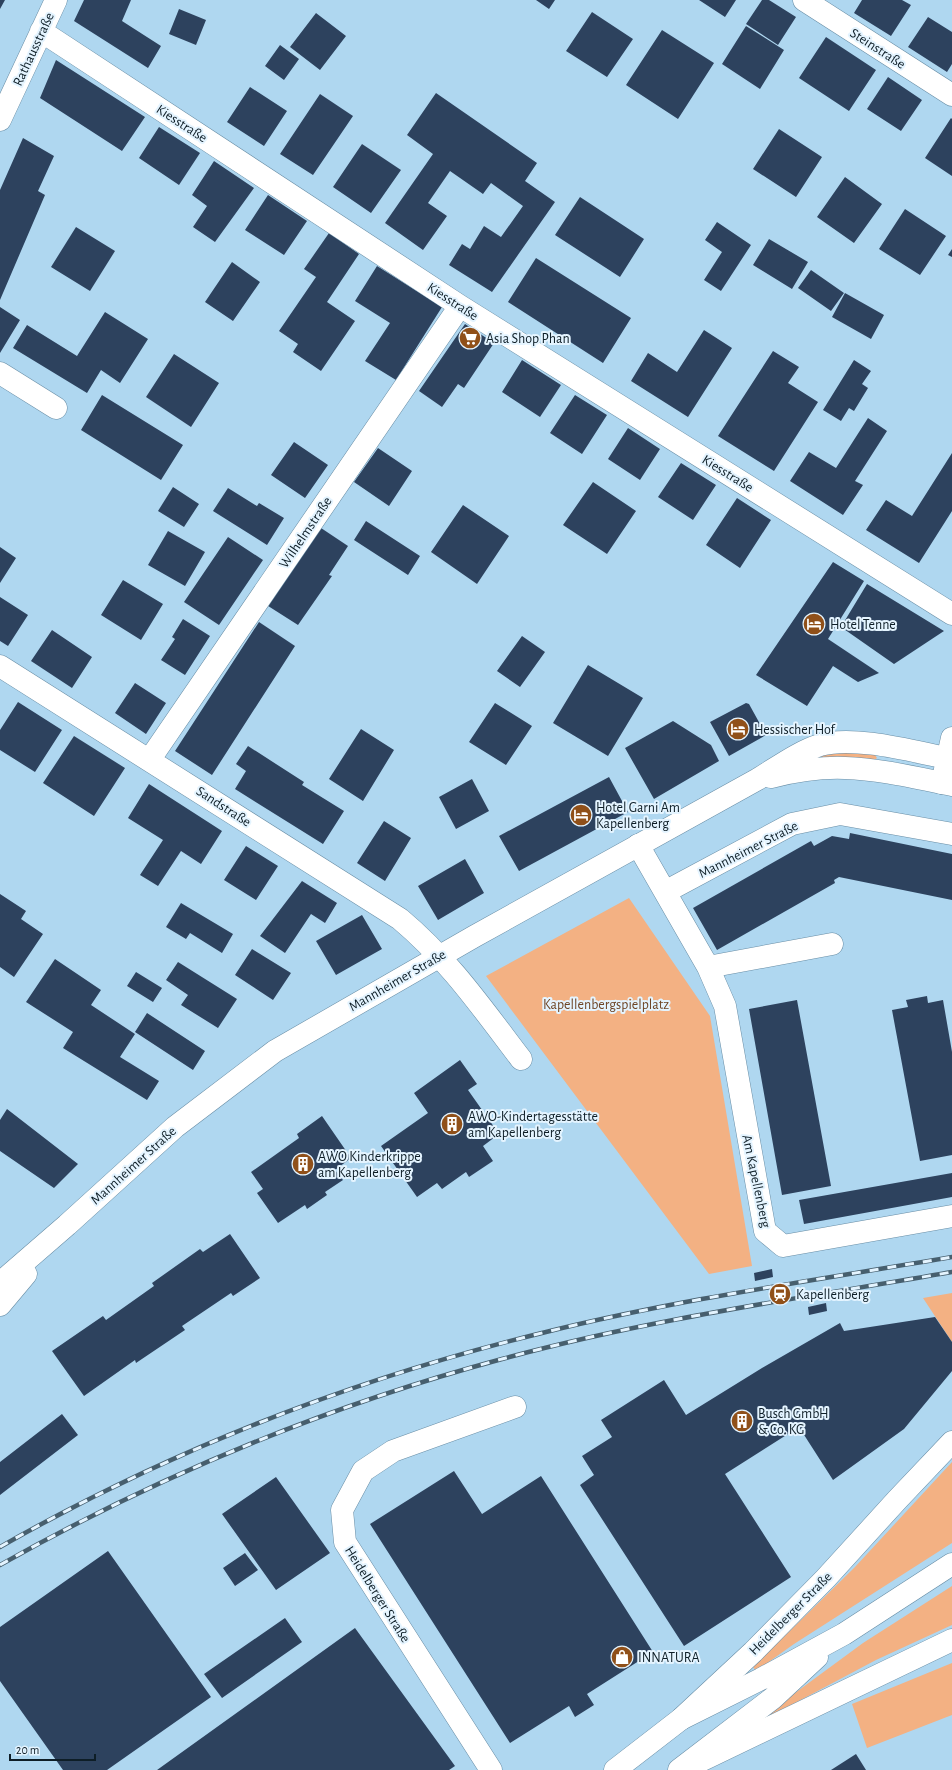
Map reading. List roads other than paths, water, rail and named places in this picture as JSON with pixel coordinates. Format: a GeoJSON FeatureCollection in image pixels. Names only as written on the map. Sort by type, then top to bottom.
{"type":"FeatureCollection","features":[{"type":"Feature","properties":{"kind":"street","name":"Rathausstraße"},"geometry":{"type":"LineString","coordinates":[[0,120],[56,0]]}},
{"type":"Feature","properties":{"kind":"street","name":"Steinstraße"},"geometry":{"type":"LineString","coordinates":[[804,0],[952,95]]}},
{"type":"Feature","properties":{"kind":"street","name":"Kiesstraße"},"geometry":{"type":"LineString","coordinates":[[41,31],[460,306],[952,614]]}},
{"type":"Feature","properties":{"kind":"street","name":"Wilhelmstraße"},"geometry":{"type":"LineString","coordinates":[[150,759],[460,306]]}},
{"type":"Feature","properties":{"kind":"street"},"geometry":{"type":"LineString","coordinates":[[0,373],[56,408]]}},
{"type":"Feature","properties":{"kind":"street","name":"Sandstraße"},"geometry":{"type":"LineString","coordinates":[[0,666],[150,759],[400,919],[440,956],[521,1058]]}},
{"type":"Feature","properties":{"kind":"street","name":"Mannheimer Straße"},"geometry":{"type":"LineString","coordinates":[[0,1283],[67,1225],[175,1127],[276,1051],[440,956],[758,779],[802,752],[819,746],[838,742],[867,743],[950,751],[947,784],[866,770],[845,768],[828,768],[794,772],[758,779]]}},
{"type":"Feature","properties":{"kind":"street","name":"Mannheimer Straße"},"geometry":{"type":"LineString","coordinates":[[665,892],[792,824],[840,814],[952,834]]}},
{"type":"Feature","properties":{"kind":"street","name":"Am Kapellenberg"},"geometry":{"type":"LineString","coordinates":[[638,845],[708,967],[725,1006],[764,1231],[783,1246],[952,1216]]}},
{"type":"Feature","properties":{"kind":"street"},"geometry":{"type":"LineString","coordinates":[[708,967],[832,944]]}},
{"type":"Feature","properties":{"kind":"street","name":"Mannheimer Straße"},"geometry":{"type":"LineString","coordinates":[[0,1305],[67,1225]]}},
{"type":"Feature","properties":{"kind":"street","name":"Heidelberger Straße"},"geometry":{"type":"LineString","coordinates":[[491,1770],[345,1542],[342,1510],[363,1471],[393,1451],[515,1407]]}},
{"type":"Feature","properties":{"kind":"street","name":"Heidelberger Straße"},"geometry":{"type":"LineString","coordinates":[[615,1770],[681,1718],[753,1652],[826,1578],[952,1442]]}},
{"type":"Feature","properties":{"kind":"street"},"geometry":{"type":"LineString","coordinates":[[681,1718],[844,1634],[952,1564]]}},
{"type":"Feature","properties":{"kind":"street"},"geometry":{"type":"LineString","coordinates":[[680,1770],[773,1698],[844,1634]]}},
{"type":"Feature","properties":{"kind":"street"},"geometry":{"type":"LineString","coordinates":[[680,1770],[952,1640]]}},
{"type":"Feature","properties":{"kind":"railway"},"geometry":{"type":"LineString","coordinates":[[0,1547],[64,1512],[197,1448],[266,1420],[404,1371],[475,1350],[596,1320],[698,1300],[952,1257]]}},
{"type":"Feature","properties":{"kind":"railway"},"geometry":{"type":"LineString","coordinates":[[0,1565],[120,1502],[182,1473],[308,1421],[372,1398],[502,1359],[613,1332],[726,1310],[952,1272]]}},
{"type":"Feature","properties":{"kind":"place","name":"Asia Shop Phan"},"geometry":{"type":"Point","coordinates":[470,338]}},
{"type":"Feature","properties":{"kind":"place","name":"Hotel Tenne"},"geometry":{"type":"Point","coordinates":[814,624]}},
{"type":"Feature","properties":{"kind":"place","name":"Hessischer Hof"},"geometry":{"type":"Point","coordinates":[738,729]}},
{"type":"Feature","properties":{"kind":"place","name":"Hotel Garni Am Kapellenberg"},"geometry":{"type":"Point","coordinates":[581,815]}},
{"type":"Feature","properties":{"kind":"place","name":"AWO-Kindertagesstätte am Kapellenberg"},"geometry":{"type":"Point","coordinates":[452,1124]}},
{"type":"Feature","properties":{"kind":"place","name":"AWO Kinderkrippe am Kapellenberg"},"geometry":{"type":"Point","coordinates":[303,1164]}},
{"type":"Feature","properties":{"kind":"place","name":"Kapellenberg"},"geometry":{"type":"Point","coordinates":[780,1294]}},
{"type":"Feature","properties":{"kind":"place","name":"Busch GmbH & Co. KG"},"geometry":{"type":"Point","coordinates":[742,1421]}},
{"type":"Feature","properties":{"kind":"place","name":"INNATURA"},"geometry":{"type":"Point","coordinates":[622,1657]}},
{"type":"Feature","properties":{"kind":"park label","name":"Kapellenbergspielplatz"},"geometry":{"type":"Point","coordinates":[606,1004]}}]}
